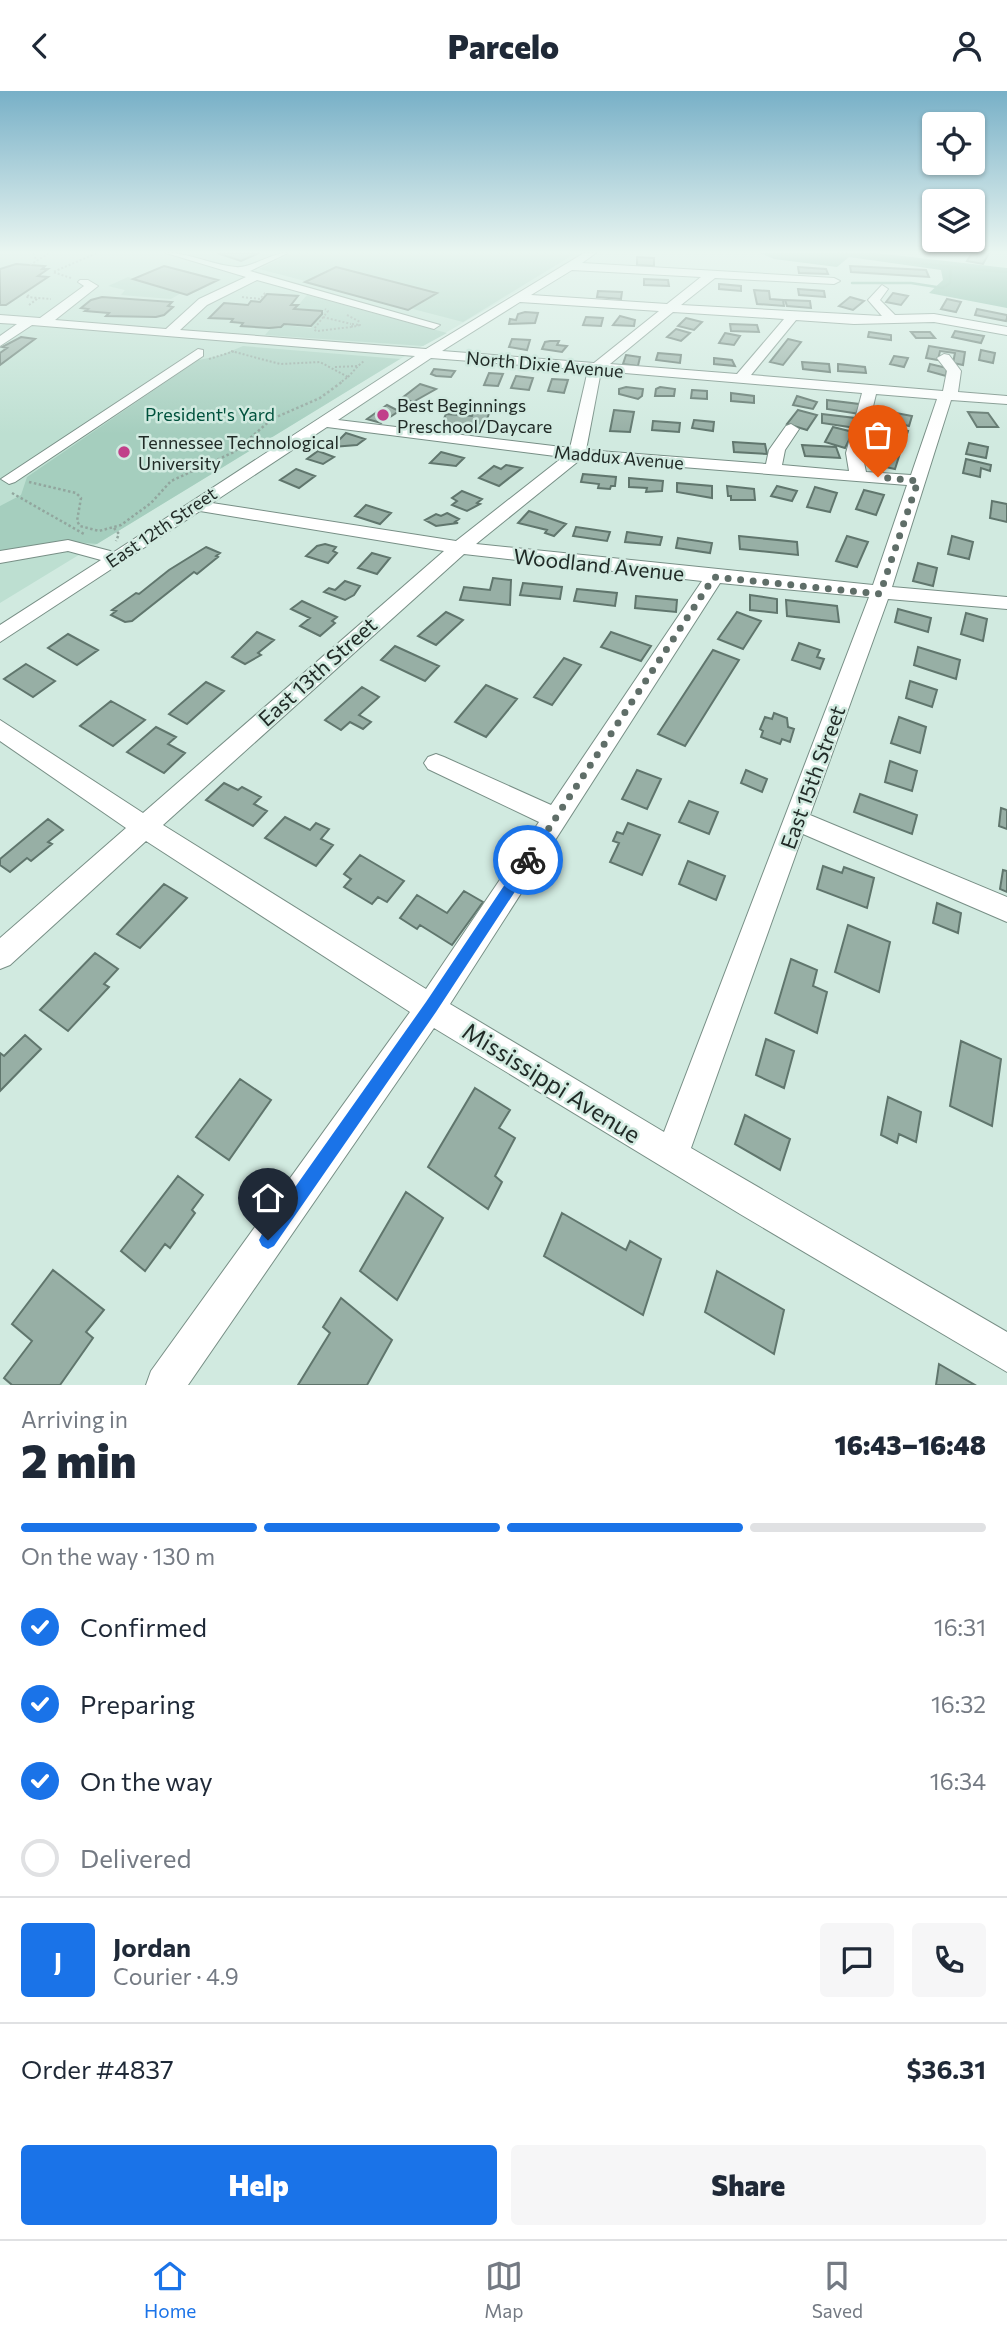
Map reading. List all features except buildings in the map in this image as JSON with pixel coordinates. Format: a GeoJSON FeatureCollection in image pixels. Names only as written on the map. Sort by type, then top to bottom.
{"type":"FeatureCollection","features":[{"type":"Feature","properties":{"kind":"street"},"geometry":{"type":"LineString","coordinates":[[42,323],[55,313]]}},
{"type":"Feature","properties":{"kind":"street"},"geometry":{"type":"LineString","coordinates":[[168,334],[191,313]]}},
{"type":"Feature","properties":{"kind":"street"},"geometry":{"type":"LineString","coordinates":[[391,313],[433,325]]}},
{"type":"Feature","properties":{"kind":"street","name":"East 12th Street"},"geometry":{"type":"LineString","coordinates":[[0,635],[193,505],[492,313]]}},
{"type":"Feature","properties":{"kind":"street"},"geometry":{"type":"LineString","coordinates":[[577,454],[595,369],[667,313]]}},
{"type":"Feature","properties":{"kind":"street"},"geometry":{"type":"LineString","coordinates":[[730,313],[947,319],[1007,331]]}},
{"type":"Feature","properties":{"kind":"street"},"geometry":{"type":"LineString","coordinates":[[887,313],[892,319]]}},
{"type":"Feature","properties":{"kind":"street","name":"North Dixie Avenue"},"geometry":{"type":"LineString","coordinates":[[2,315],[42,323],[201,336],[217,351],[429,353],[595,369],[1007,400]]}},
{"type":"Feature","properties":{"kind":"street"},"geometry":{"type":"LineString","coordinates":[[740,380],[792,317]]}},
{"type":"Feature","properties":{"kind":"street"},"geometry":{"type":"LineString","coordinates":[[0,342],[26,321]]}},
{"type":"Feature","properties":{"kind":"street"},"geometry":{"type":"LineString","coordinates":[[201,336],[191,346],[217,351]]}},
{"type":"Feature","properties":{"kind":"street"},"geometry":{"type":"LineString","coordinates":[[6,486],[217,351]]}},
{"type":"Feature","properties":{"kind":"street"},"geometry":{"type":"LineString","coordinates":[[944,358],[954,371],[949,396]]}},
{"type":"Feature","properties":{"kind":"street"},"geometry":{"type":"LineString","coordinates":[[858,475],[854,453],[870,390]]}},
{"type":"Feature","properties":{"kind":"street","name":"East 15th Street"},"geometry":{"type":"LineString","coordinates":[[672,1155],[880,594],[949,396]]}},
{"type":"Feature","properties":{"kind":"street","name":"Maddux Avenue"},"geometry":{"type":"LineString","coordinates":[[321,422],[577,454],[918,481]]}},
{"type":"Feature","properties":{"kind":"street"},"geometry":{"type":"LineString","coordinates":[[773,469],[777,450],[791,429]]}},
{"type":"Feature","properties":{"kind":"street","name":"East 13th Street"},"geometry":{"type":"LineString","coordinates":[[0,956],[459,548],[577,454]]}},
{"type":"Feature","properties":{"kind":"street","name":"Woodland Avenue"},"geometry":{"type":"LineString","coordinates":[[193,505],[271,520],[459,548],[880,594],[1007,603]]}},
{"type":"Feature","properties":{"kind":"street"},"geometry":{"type":"LineString","coordinates":[[0,557],[53,547],[88,549],[115,558]]}},
{"type":"Feature","properties":{"kind":"street"},"geometry":{"type":"LineString","coordinates":[[165,1385],[431,1007],[714,577]]}},
{"type":"Feature","properties":{"kind":"street","name":"Mississippi Avenue"},"geometry":{"type":"LineString","coordinates":[[0,729],[142,827],[431,1007],[672,1155],[1007,1353]]}},
{"type":"Feature","properties":{"kind":"street"},"geometry":{"type":"LineString","coordinates":[[436,763],[555,818]]}},
{"type":"Feature","properties":{"kind":"street"},"geometry":{"type":"LineString","coordinates":[[796,820],[1007,910]]}},
{"type":"Feature","properties":{"kind":"path"},"geometry":{"type":"LineString","coordinates":[[316,331],[314,329],[326,313]]}},
{"type":"Feature","properties":{"kind":"path"},"geometry":{"type":"LineString","coordinates":[[338,313],[360,322]]}},
{"type":"Feature","properties":{"kind":"path"},"geometry":{"type":"LineString","coordinates":[[323,317],[351,324]]}},
{"type":"Feature","properties":{"kind":"path"},"geometry":{"type":"LineString","coordinates":[[217,351],[249,348]]}},
{"type":"Feature","properties":{"kind":"path"},"geometry":{"type":"LineString","coordinates":[[217,351],[280,364],[314,361],[333,367],[348,377]]}},
{"type":"Feature","properties":{"kind":"path"},"geometry":{"type":"LineString","coordinates":[[29,478],[29,482],[76,493],[81,498],[77,521],[80,526],[99,531],[109,529],[131,519],[172,481],[234,452],[272,419],[320,398],[370,357]]}},
{"type":"Feature","properties":{"kind":"path"},"geometry":{"type":"LineString","coordinates":[[333,367],[358,366]]}},
{"type":"Feature","properties":{"kind":"path"},"geometry":{"type":"LineString","coordinates":[[6,486],[92,539],[88,549]]}},
{"type":"Feature","properties":{"kind":"shaded area","name":"Tennessee Technological University"},"geometry":{"type":"Polygon","coordinates":[[[0,313],[479,313],[400,359],[0,603],[0,313]]]}},
{"type":"Feature","properties":{"kind":"green space"},"geometry":{"type":"Polygon","coordinates":[[[322,313],[375,313],[447,333],[423,346],[265,335],[271,328],[279,329],[283,325],[311,328],[322,313]]]}},
{"type":"Feature","properties":{"kind":"green space"},"geometry":{"type":"Polygon","coordinates":[[[430,313],[477,313],[463,322],[430,313]]]}},
{"type":"Feature","properties":{"kind":"green space","name":"President's Yard"},"geometry":{"type":"Polygon","coordinates":[[[243,346],[400,359],[97,544],[65,541],[0,553],[0,506],[21,495],[27,477],[198,360],[219,356],[243,346]]]}},
{"type":"Feature","properties":{"kind":"way so far"},"geometry":{"type":"LineString","coordinates":[[528,860],[714,577],[880,594],[918,481],[878,477]]}},
{"type":"Feature","properties":{"kind":"place","name":"Best Beginnings Preschool/Daycare"},"geometry":{"type":"Point","coordinates":[383,415]}},
{"type":"Feature","properties":{"kind":"place","name":"Tennessee Technological University"},"geometry":{"type":"Point","coordinates":[124,452]}},
{"type":"Feature","properties":{"kind":"route"},"geometry":{"type":"LineString","coordinates":[[268,1240],[431,1007],[528,860]]}}]}
